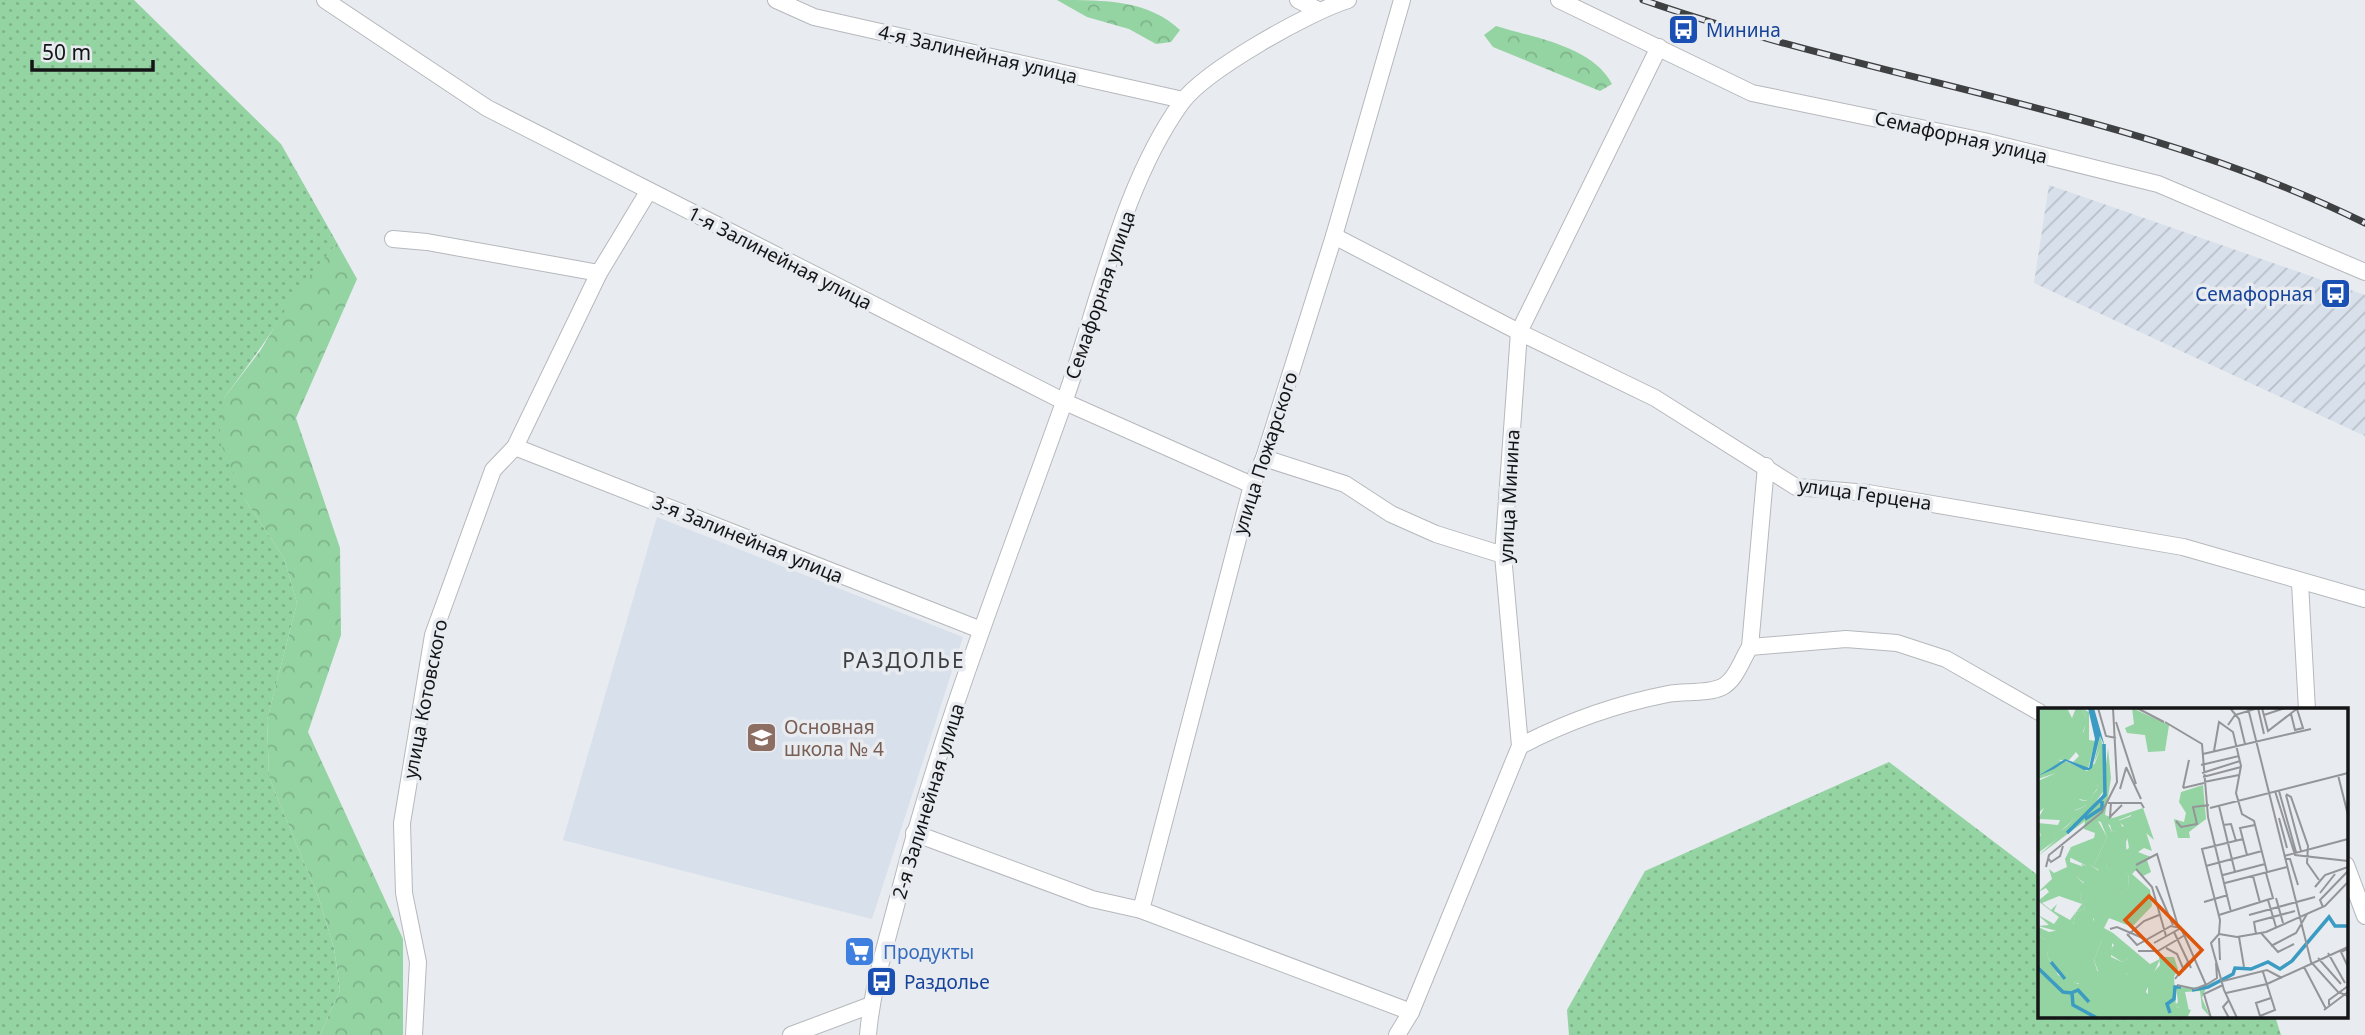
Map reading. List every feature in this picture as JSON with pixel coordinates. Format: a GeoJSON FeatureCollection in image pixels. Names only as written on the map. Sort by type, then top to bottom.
{"type":"FeatureCollection","features":[{"type":"Feature","properties":{"kind":"street","name":"1-я Залинейная улица"},"geometry":{"type":"LineString","coordinates":[[326,0],[487,108],[1065,402],[1252,485]]}},
{"type":"Feature","properties":{"kind":"street","name":"4-я Залинейная улица"},"geometry":{"type":"LineString","coordinates":[[776,0],[814,17],[1183,100]]}},
{"type":"Feature","properties":{"kind":"street"},"geometry":{"type":"LineString","coordinates":[[1298,0],[1318,10]]}},
{"type":"Feature","properties":{"kind":"street","name":"Семафорная улица"},"geometry":{"type":"LineString","coordinates":[[1065,402],[1111,253],[1145,171],[1183,100],[1203,81],[1318,10],[1348,0]]}},
{"type":"Feature","properties":{"kind":"street","name":"улица Пожарского"},"geometry":{"type":"LineString","coordinates":[[1141,910],[1252,485],[1264,458],[1334,236],[1402,0]]}},
{"type":"Feature","properties":{"kind":"street","name":"Семафорная улица"},"geometry":{"type":"LineString","coordinates":[[1559,0],[1752,93],[1984,141],[2158,184],[2365,272]]}},
{"type":"Feature","properties":{"kind":"street","name":"улица Минина"},"geometry":{"type":"LineString","coordinates":[[1397,1035],[1411,1012],[1520,746],[1503,555],[1520,332],[1660,47]]}},
{"type":"Feature","properties":{"kind":"street","name":"улица Котовского"},"geometry":{"type":"LineString","coordinates":[[414,1035],[418,962],[404,893],[402,823],[433,635],[493,470],[515,447],[599,273],[648,192]]}},
{"type":"Feature","properties":{"kind":"street","name":"улица Герцена"},"geometry":{"type":"LineString","coordinates":[[1334,236],[1655,398],[1796,487],[1868,493],[2183,547],[2300,583],[2365,599]]}},
{"type":"Feature","properties":{"kind":"street"},"geometry":{"type":"LineString","coordinates":[[393,239],[427,242],[599,273]]}},
{"type":"Feature","properties":{"kind":"street","name":"2-я Залинейная улица"},"geometry":{"type":"LineString","coordinates":[[868,1035],[871,1005],[915,833],[981,630],[1065,402]]}},
{"type":"Feature","properties":{"kind":"street","name":"3-я Залинейная улица"},"geometry":{"type":"LineString","coordinates":[[515,447],[981,630]]}},
{"type":"Feature","properties":{"kind":"street"},"geometry":{"type":"LineString","coordinates":[[1264,458],[1345,484],[1391,514],[1436,534],[1503,555]]}},
{"type":"Feature","properties":{"kind":"street"},"geometry":{"type":"LineString","coordinates":[[1520,746],[1552,729],[1611,709],[1669,694],[1722,687],[1732,677],[1750,647],[1766,466]]}},
{"type":"Feature","properties":{"kind":"street"},"geometry":{"type":"LineString","coordinates":[[2300,583],[2307,708]]}},
{"type":"Feature","properties":{"kind":"street"},"geometry":{"type":"LineString","coordinates":[[1750,647],[1846,639],[1897,643],[1946,659],[2038,711]]}},
{"type":"Feature","properties":{"kind":"street"},"geometry":{"type":"LineString","coordinates":[[915,833],[1091,899],[1141,910],[1411,1012]]}},
{"type":"Feature","properties":{"kind":"street"},"geometry":{"type":"LineString","coordinates":[[2348,870],[2365,916]]}},
{"type":"Feature","properties":{"kind":"street"},"geometry":{"type":"LineString","coordinates":[[791,1035],[871,1005]]}},
{"type":"Feature","properties":{"kind":"shaded area"},"geometry":{"type":"Polygon","coordinates":[[[2049,185],[2365,295],[2365,436],[2034,283],[2049,185]]]}},
{"type":"Feature","properties":{"kind":"shaded area","name":"Основная школа № 4"},"geometry":{"type":"Polygon","coordinates":[[[657,517],[963,637],[872,919],[563,840],[657,517]]]}},
{"type":"Feature","properties":{"kind":"green space"},"geometry":{"type":"Polygon","coordinates":[[[0,0],[134,0],[281,144],[337,243],[224,398],[246,501],[284,558],[297,603],[267,720],[269,777],[319,899],[334,948],[340,990],[320,1035],[0,1035],[0,0]]]}},
{"type":"Feature","properties":{"kind":"green space"},"geometry":{"type":"Polygon","coordinates":[[[1057,0],[1092,0],[1140,7],[1168,20],[1180,30],[1171,42],[1156,44],[1129,29],[1087,17],[1057,0]]]}},
{"type":"Feature","properties":{"kind":"green space"},"geometry":{"type":"Polygon","coordinates":[[[1496,26],[1577,52],[1603,71],[1612,84],[1600,91],[1493,47],[1484,35],[1496,26]]]}},
{"type":"Feature","properties":{"kind":"green space"},"geometry":{"type":"Polygon","coordinates":[[[337,243],[357,279],[296,418],[340,548],[341,635],[308,732],[403,939],[403,1035],[320,1035],[340,990],[334,948],[319,899],[269,777],[267,720],[297,603],[284,558],[246,501],[219,440],[224,398],[260,351],[296,292],[337,243]]]}},
{"type":"Feature","properties":{"kind":"green space"},"geometry":{"type":"Polygon","coordinates":[[[1889,762],[2038,875],[2038,1018],[2276,1018],[2281,1035],[1569,1035],[1567,1010],[1645,871],[1889,762]]]}},
{"type":"Feature","properties":{"kind":"railway"},"geometry":{"type":"LineString","coordinates":[[1643,0],[1733,29],[2100,125],[2279,185],[2365,223]]}},
{"type":"Feature","properties":{"kind":"place","name":"Минина"},"geometry":{"type":"Point","coordinates":[1683,30]}},
{"type":"Feature","properties":{"kind":"place","name":"Семафорная"},"geometry":{"type":"Point","coordinates":[2336,294]}},
{"type":"Feature","properties":{"kind":"place","name":"Основная школа № 4"},"geometry":{"type":"Point","coordinates":[761,738]}},
{"type":"Feature","properties":{"kind":"place","name":"Продукты"},"geometry":{"type":"Point","coordinates":[860,952]}},
{"type":"Feature","properties":{"kind":"place","name":"Раздолье"},"geometry":{"type":"Point","coordinates":[881,982]}},
{"type":"Feature","properties":{"kind":"district","name":"РАЗДОЛЬЕ"},"geometry":{"type":"Point","coordinates":[904,660]}}]}
